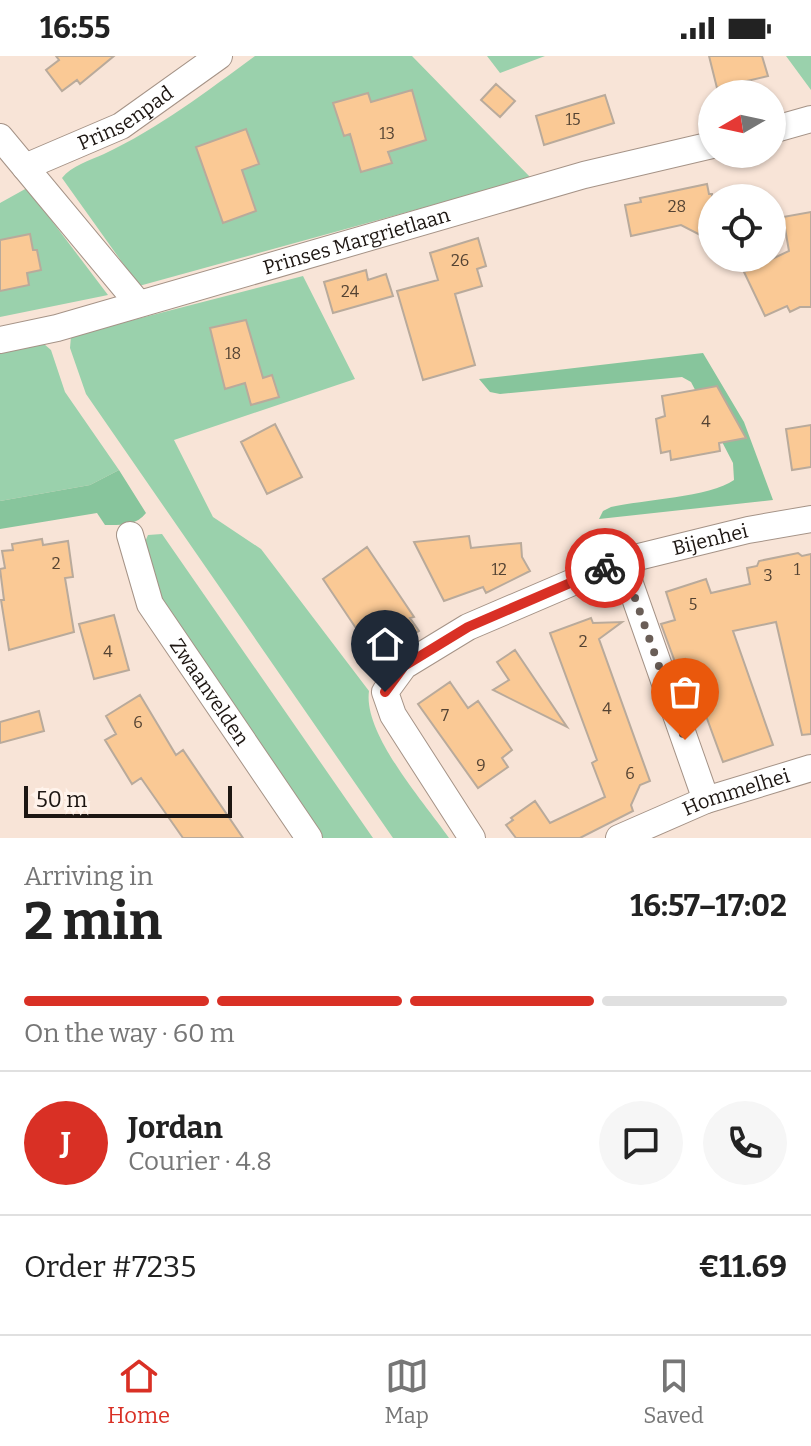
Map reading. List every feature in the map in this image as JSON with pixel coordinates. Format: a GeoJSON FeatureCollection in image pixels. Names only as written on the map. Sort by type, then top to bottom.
{"type":"FeatureCollection","features":[{"type":"Feature","properties":{"kind":"street","name":"Prinsenpad"},"geometry":{"type":"LineString","coordinates":[[25,167],[121,126],[219,56]]}},
{"type":"Feature","properties":{"kind":"street"},"geometry":{"type":"LineString","coordinates":[[786,126],[811,119]]}},
{"type":"Feature","properties":{"kind":"street"},"geometry":{"type":"LineString","coordinates":[[0,137],[138,303]]}},
{"type":"Feature","properties":{"kind":"street","name":"Prinses Margrietlaan"},"geometry":{"type":"LineString","coordinates":[[0,340],[57,328],[584,175],[698,148]]}},
{"type":"Feature","properties":{"kind":"street","name":"Bijenhei"},"geometry":{"type":"LineString","coordinates":[[472,838],[393,715],[385,692],[404,666],[468,627],[622,561],[748,530],[811,519]]}},
{"type":"Feature","properties":{"kind":"street","name":"Zwaanvelden"},"geometry":{"type":"LineString","coordinates":[[130,535],[150,604],[309,838]]}},
{"type":"Feature","properties":{"kind":"street"},"geometry":{"type":"LineString","coordinates":[[622,561],[706,800]]}},
{"type":"Feature","properties":{"kind":"street","name":"Hommelhei"},"geometry":{"type":"LineString","coordinates":[[619,838],[706,800],[811,768]]}},
{"type":"Feature","properties":{"kind":"green space"},"geometry":{"type":"Polygon","coordinates":[[[255,56],[412,56],[531,178],[139,286],[62,178],[76,167],[163,121],[255,56]]]}},
{"type":"Feature","properties":{"kind":"green space"},"geometry":{"type":"Polygon","coordinates":[[[487,56],[545,56],[500,73],[487,56]]]}},
{"type":"Feature","properties":{"kind":"green space"},"geometry":{"type":"Polygon","coordinates":[[[786,56],[811,56],[811,90],[786,56]]]}},
{"type":"Feature","properties":{"kind":"green space"},"geometry":{"type":"Polygon","coordinates":[[[27,188],[108,295],[0,317],[0,203],[27,188]]]}},
{"type":"Feature","properties":{"kind":"green space"},"geometry":{"type":"Polygon","coordinates":[[[303,276],[355,379],[174,440],[213,517],[261,549],[369,691],[375,727],[385,747],[449,838],[393,838],[86,394],[70,348],[71,336],[303,276]]]}},
{"type":"Feature","properties":{"kind":"green space"},"geometry":{"type":"Polygon","coordinates":[[[44,344],[51,350],[65,392],[119,470],[90,485],[0,501],[0,349],[44,344]]]}},
{"type":"Feature","properties":{"kind":"green space"},"geometry":{"type":"Polygon","coordinates":[[[703,353],[744,422],[773,500],[599,519],[603,511],[611,507],[693,494],[734,480],[733,463],[691,382],[682,377],[500,394],[490,392],[479,379],[703,353]]]}},
{"type":"Feature","properties":{"kind":"green space"},"geometry":{"type":"Polygon","coordinates":[[[119,470],[146,513],[137,520],[127,524],[105,525],[97,513],[0,529],[0,501],[90,485],[119,470]]]}},
{"type":"Feature","properties":{"kind":"green space"},"geometry":{"type":"Polygon","coordinates":[[[162,534],[373,838],[317,838],[159,606],[144,544],[148,535],[162,534]]]}},
{"type":"Feature","properties":{"kind":"building"},"geometry":{"type":"Polygon","coordinates":[[[56,56],[114,56],[80,84],[77,80],[62,91],[46,70],[59,60],[56,56]]]}},
{"type":"Feature","properties":{"kind":"building"},"geometry":{"type":"Polygon","coordinates":[[[709,56],[762,56],[768,76],[751,80],[715,80],[709,56]]]}},
{"type":"Feature","properties":{"kind":"building"},"geometry":{"type":"Polygon","coordinates":[[[496,84],[515,101],[500,117],[481,100],[496,84]]]}},
{"type":"Feature","properties":{"kind":"building"},"geometry":{"type":"Polygon","coordinates":[[[412,90],[426,140],[388,152],[392,163],[361,172],[350,134],[344,136],[333,103],[368,93],[371,102],[412,90]]]}},
{"type":"Feature","properties":{"kind":"building"},"geometry":{"type":"Polygon","coordinates":[[[605,95],[614,123],[544,145],[536,116],[605,95]]]}},
{"type":"Feature","properties":{"kind":"building"},"geometry":{"type":"Polygon","coordinates":[[[246,129],[259,164],[242,170],[256,211],[223,223],[196,147],[246,129]]]}},
{"type":"Feature","properties":{"kind":"building"},"geometry":{"type":"Polygon","coordinates":[[[698,186],[698,234],[681,225],[631,236],[625,205],[641,202],[640,198],[698,186]]]}},
{"type":"Feature","properties":{"kind":"building"},"geometry":{"type":"Polygon","coordinates":[[[811,212],[811,307],[800,307],[790,312],[787,306],[765,316],[744,272],[786,272],[786,252],[789,251],[786,216],[811,212]]]}},
{"type":"Feature","properties":{"kind":"building"},"geometry":{"type":"Polygon","coordinates":[[[30,234],[41,270],[27,273],[29,285],[0,291],[0,240],[30,234]]]}},
{"type":"Feature","properties":{"kind":"building"},"geometry":{"type":"Polygon","coordinates":[[[478,238],[486,266],[477,269],[482,286],[455,294],[475,365],[423,380],[397,291],[438,280],[430,253],[478,238]]]}},
{"type":"Feature","properties":{"kind":"building"},"geometry":{"type":"Polygon","coordinates":[[[366,270],[368,280],[386,274],[393,296],[333,313],[324,282],[366,270]]]}},
{"type":"Feature","properties":{"kind":"building"},"geometry":{"type":"Polygon","coordinates":[[[246,320],[263,378],[272,375],[279,397],[251,405],[245,383],[225,389],[210,328],[246,320]]]}},
{"type":"Feature","properties":{"kind":"building"},"geometry":{"type":"Polygon","coordinates":[[[717,386],[746,438],[719,443],[720,451],[671,460],[670,451],[661,453],[656,419],[665,416],[662,396],[717,386]]]}},
{"type":"Feature","properties":{"kind":"building"},"geometry":{"type":"Polygon","coordinates":[[[275,424],[302,477],[267,494],[241,442],[275,424]]]}},
{"type":"Feature","properties":{"kind":"building"},"geometry":{"type":"Polygon","coordinates":[[[811,425],[811,467],[792,470],[786,429],[811,425]]]}},
{"type":"Feature","properties":{"kind":"building"},"geometry":{"type":"Polygon","coordinates":[[[469,536],[471,548],[521,543],[522,557],[530,571],[486,593],[483,587],[444,601],[414,542],[469,536]]]}},
{"type":"Feature","properties":{"kind":"building"},"geometry":{"type":"Polygon","coordinates":[[[42,539],[43,545],[68,541],[73,577],[65,578],[74,632],[9,650],[1,600],[4,600],[0,569],[5,568],[2,551],[13,550],[12,544],[42,539]]]}},
{"type":"Feature","properties":{"kind":"building"},"geometry":{"type":"Polygon","coordinates":[[[367,547],[414,617],[410,618],[419,631],[376,658],[323,579],[367,547]]]}},
{"type":"Feature","properties":{"kind":"building"},"geometry":{"type":"Polygon","coordinates":[[[798,553],[802,556],[811,554],[811,734],[802,735],[776,622],[733,631],[773,745],[723,762],[685,659],[675,662],[661,624],[675,620],[666,592],[706,579],[711,593],[750,584],[747,568],[757,566],[759,561],[798,553]]]}},
{"type":"Feature","properties":{"kind":"building"},"geometry":{"type":"Polygon","coordinates":[[[114,615],[129,670],[94,679],[79,624],[114,615]]]}},
{"type":"Feature","properties":{"kind":"building"},"geometry":{"type":"Polygon","coordinates":[[[591,618],[593,623],[622,622],[599,639],[650,781],[640,785],[631,805],[633,811],[580,838],[516,838],[506,825],[535,801],[550,823],[605,797],[592,763],[597,760],[550,633],[591,618]]]}},
{"type":"Feature","properties":{"kind":"building"},"geometry":{"type":"Polygon","coordinates":[[[515,650],[567,727],[493,690],[509,680],[497,662],[515,650]]]}},
{"type":"Feature","properties":{"kind":"building"},"geometry":{"type":"Polygon","coordinates":[[[450,682],[468,708],[478,701],[512,750],[502,758],[508,767],[478,788],[418,704],[450,682]]]}},
{"type":"Feature","properties":{"kind":"building"},"geometry":{"type":"Polygon","coordinates":[[[140,695],[176,755],[183,750],[243,838],[183,838],[141,778],[132,784],[105,740],[116,734],[106,716],[140,695]]]}},
{"type":"Feature","properties":{"kind":"building"},"geometry":{"type":"Polygon","coordinates":[[[39,711],[44,731],[0,743],[0,722],[39,711]]]}},
{"type":"Feature","properties":{"kind":"way so far"},"geometry":{"type":"LineString","coordinates":[[605,568],[622,561],[685,740]]}},
{"type":"Feature","properties":{"kind":"route"},"geometry":{"type":"LineString","coordinates":[[385,692],[404,666],[468,627],[605,568]]}}]}
